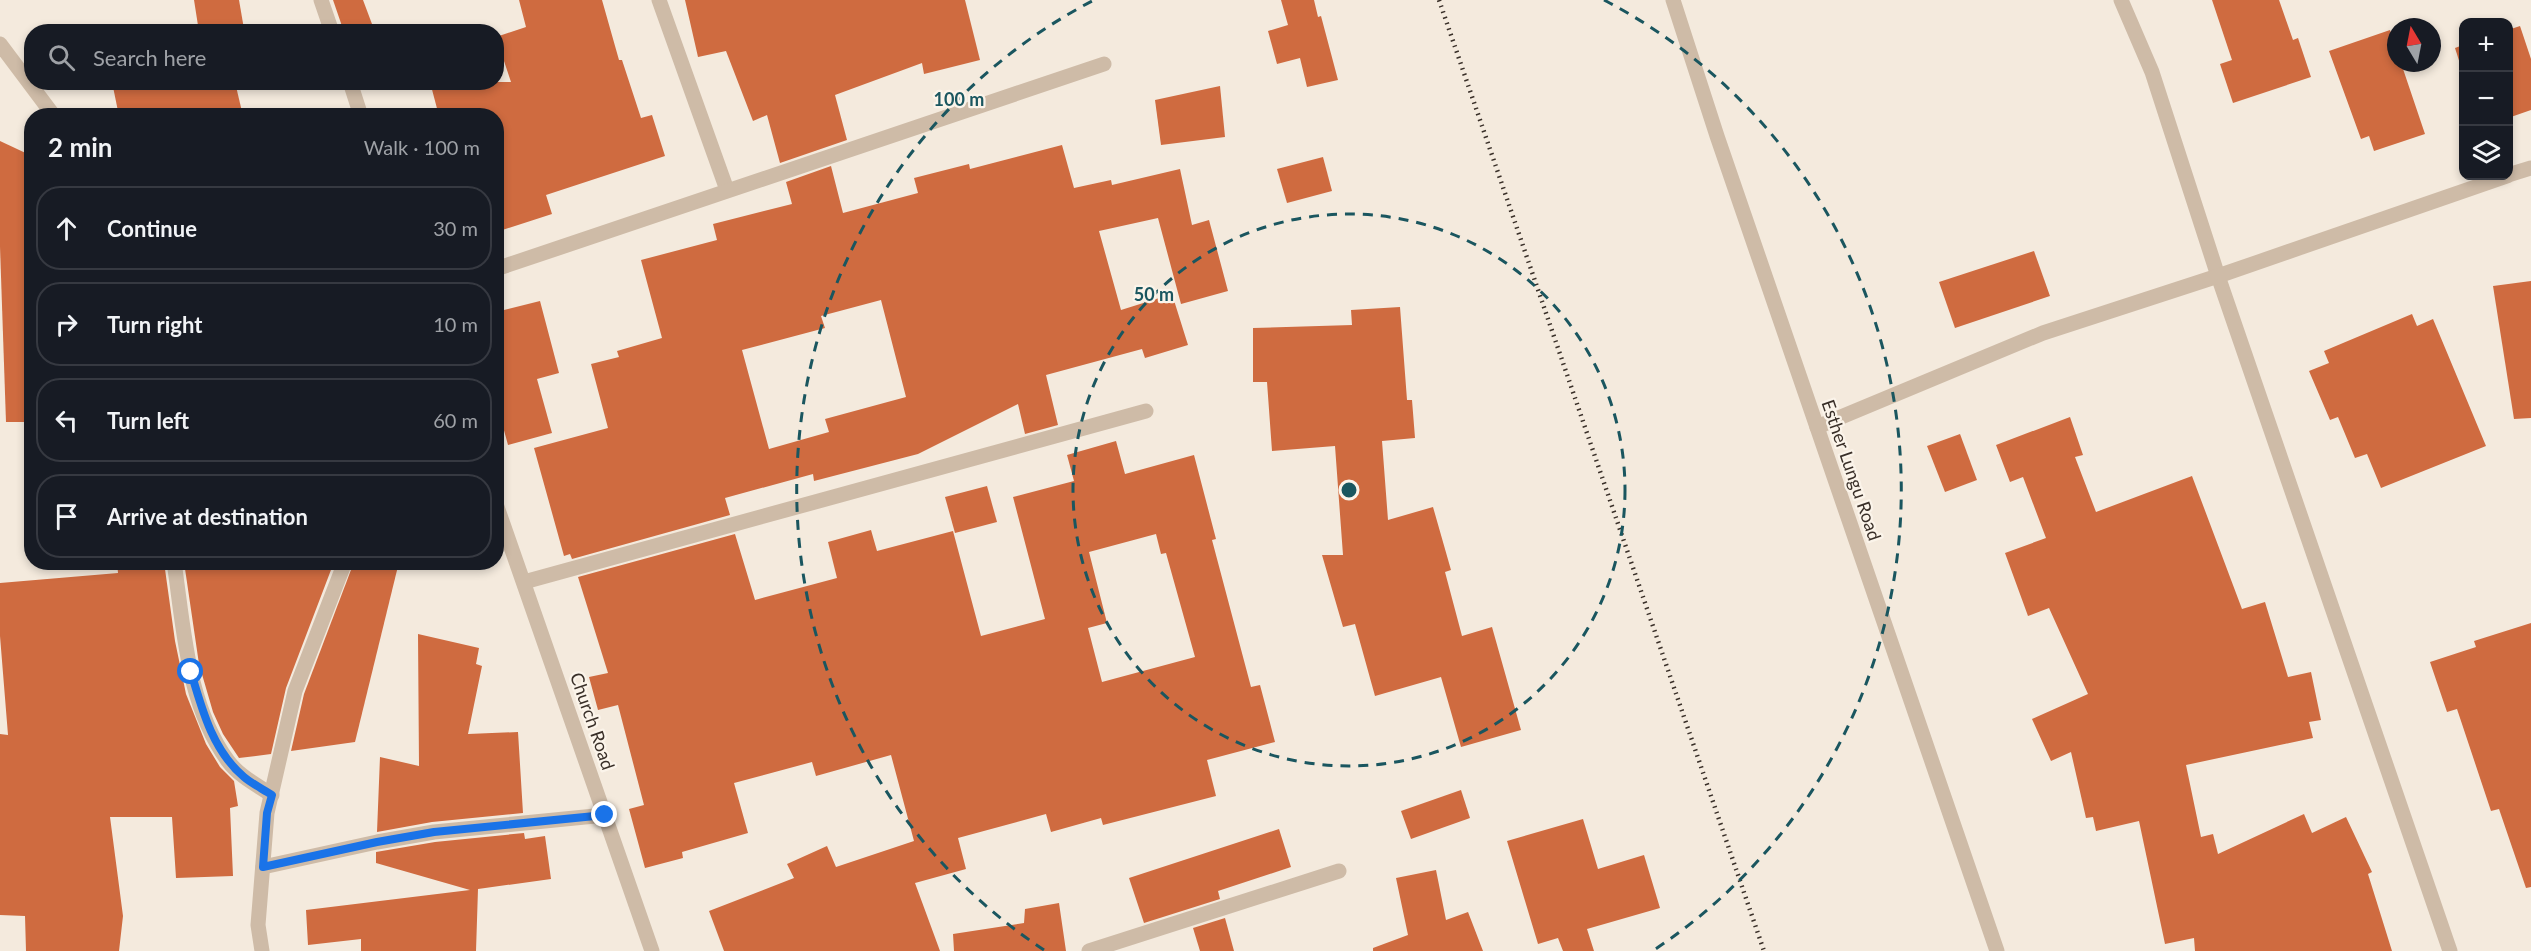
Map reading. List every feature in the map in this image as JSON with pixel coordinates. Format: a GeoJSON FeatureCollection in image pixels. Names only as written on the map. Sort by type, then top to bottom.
{"type":"FeatureCollection","features":[{"type":"Feature","properties":{"kind":"street"},"geometry":{"type":"LineString","coordinates":[[321,0],[329,24]]}},
{"type":"Feature","properties":{"kind":"street"},"geometry":{"type":"LineString","coordinates":[[658,0],[727,190]]}},
{"type":"Feature","properties":{"kind":"street","name":"Esther Lungu Road"},"geometry":{"type":"LineString","coordinates":[[1672,0],[1997,951]]}},
{"type":"Feature","properties":{"kind":"street"},"geometry":{"type":"LineString","coordinates":[[2121,0],[2152,72],[2218,276],[2450,951]]}},
{"type":"Feature","properties":{"kind":"street"},"geometry":{"type":"LineString","coordinates":[[0,44],[24,76]]}},
{"type":"Feature","properties":{"kind":"street"},"geometry":{"type":"LineString","coordinates":[[504,266],[727,190],[911,131],[1104,64]]}},
{"type":"Feature","properties":{"kind":"street"},"geometry":{"type":"LineString","coordinates":[[34,90],[48,108]]}},
{"type":"Feature","properties":{"kind":"street"},"geometry":{"type":"LineString","coordinates":[[353,90],[358,108]]}},
{"type":"Feature","properties":{"kind":"street"},"geometry":{"type":"LineString","coordinates":[[2513,173],[2531,168]]}},
{"type":"Feature","properties":{"kind":"street"},"geometry":{"type":"LineString","coordinates":[[1817,427],[2043,333],[2218,276],[2494,180]]}},
{"type":"Feature","properties":{"kind":"street"},"geometry":{"type":"LineString","coordinates":[[524,582],[1146,411]]}},
{"type":"Feature","properties":{"kind":"street","name":"Church Road"},"geometry":{"type":"LineString","coordinates":[[504,526],[652,951]]}},
{"type":"Feature","properties":{"kind":"street"},"geometry":{"type":"LineString","coordinates":[[175,570],[191,672],[205,721],[229,762],[245,778],[272,795]]}},
{"type":"Feature","properties":{"kind":"street"},"geometry":{"type":"LineString","coordinates":[[262,951],[258,925],[267,813],[295,691],[342,570]]}},
{"type":"Feature","properties":{"kind":"street"},"geometry":{"type":"LineString","coordinates":[[263,867],[434,832],[605,815]]}},
{"type":"Feature","properties":{"kind":"street"},"geometry":{"type":"LineString","coordinates":[[1089,951],[1339,871]]}},
{"type":"Feature","properties":{"kind":"building"},"geometry":{"type":"Polygon","coordinates":[[[194,0],[239,0],[243,24],[198,24],[194,0]]]}},
{"type":"Feature","properties":{"kind":"building"},"geometry":{"type":"Polygon","coordinates":[[[333,0],[363,0],[372,24],[341,24],[333,0]]]}},
{"type":"Feature","properties":{"kind":"building"},"geometry":{"type":"Polygon","coordinates":[[[519,0],[602,0],[619,60],[622,60],[641,118],[652,115],[665,156],[546,195],[552,214],[504,229],[504,108],[437,108],[432,90],[504,90],[504,82],[511,82],[504,61],[504,34],[526,27],[519,0]]]}},
{"type":"Feature","properties":{"kind":"building"},"geometry":{"type":"Polygon","coordinates":[[[685,0],[965,0],[980,60],[924,74],[922,63],[835,95],[847,140],[780,163],[767,115],[753,121],[726,51],[698,57],[685,0]]]}},
{"type":"Feature","properties":{"kind":"building"},"geometry":{"type":"Polygon","coordinates":[[[1281,0],[1314,0],[1318,17],[1321,16],[1338,80],[1307,87],[1300,58],[1277,64],[1268,31],[1288,25],[1281,0]]]}},
{"type":"Feature","properties":{"kind":"building"},"geometry":{"type":"Polygon","coordinates":[[[2212,0],[2279,0],[2293,40],[2298,38],[2311,77],[2233,103],[2220,64],[2232,60],[2212,0]]]}},
{"type":"Feature","properties":{"kind":"building"},"geometry":{"type":"Polygon","coordinates":[[[2520,26],[2531,59],[2531,110],[2513,116],[2513,72],[2513,28],[2520,26]]]}},
{"type":"Feature","properties":{"kind":"building"},"geometry":{"type":"Polygon","coordinates":[[[2387,31],[2387,72],[2404,72],[2425,134],[2374,151],[2369,136],[2361,139],[2329,51],[2387,31]]]}},
{"type":"Feature","properties":{"kind":"building"},"geometry":{"type":"Polygon","coordinates":[[[2459,46],[2459,60],[2455,48],[2459,46]]]}},
{"type":"Feature","properties":{"kind":"building"},"geometry":{"type":"Polygon","coordinates":[[[1220,86],[1225,137],[1161,145],[1155,100],[1220,86]]]}},
{"type":"Feature","properties":{"kind":"building"},"geometry":{"type":"Polygon","coordinates":[[[114,90],[237,90],[241,108],[117,108],[114,90]]]}},
{"type":"Feature","properties":{"kind":"building"},"geometry":{"type":"Polygon","coordinates":[[[0,141],[24,152],[24,422],[6,422],[0,247],[0,141]]]}},
{"type":"Feature","properties":{"kind":"building"},"geometry":{"type":"Polygon","coordinates":[[[1062,145],[1074,188],[1111,180],[1112,185],[1180,169],[1192,225],[1209,220],[1228,291],[1181,304],[1158,218],[1099,231],[1121,310],[1172,294],[1188,345],[1145,358],[1142,349],[1046,375],[1058,425],[1025,434],[1018,404],[918,454],[814,481],[813,474],[725,498],[730,515],[572,559],[570,554],[564,556],[534,448],[608,428],[591,364],[619,357],[617,351],[662,338],[641,260],[717,240],[713,224],[792,204],[786,182],[831,166],[843,213],[918,193],[914,178],[969,164],[970,169],[1062,145]],[[881,300],[821,316],[825,328],[742,350],[769,449],[829,432],[825,419],[906,397],[881,300]]]}},
{"type":"Feature","properties":{"kind":"building"},"geometry":{"type":"Polygon","coordinates":[[[1323,157],[1332,191],[1287,203],[1277,169],[1323,157]]]}},
{"type":"Feature","properties":{"kind":"building"},"geometry":{"type":"Polygon","coordinates":[[[2034,251],[2050,296],[1955,328],[1939,282],[2034,251]]]}},
{"type":"Feature","properties":{"kind":"building"},"geometry":{"type":"Polygon","coordinates":[[[2531,281],[2531,418],[2514,419],[2493,286],[2531,281]]]}},
{"type":"Feature","properties":{"kind":"building"},"geometry":{"type":"Polygon","coordinates":[[[540,301],[559,373],[537,379],[552,433],[508,445],[504,430],[504,310],[540,301]]]}},
{"type":"Feature","properties":{"kind":"building"},"geometry":{"type":"Polygon","coordinates":[[[1400,307],[1407,400],[1412,400],[1415,438],[1382,441],[1388,520],[1433,507],[1451,570],[1445,572],[1462,636],[1492,627],[1521,730],[1461,747],[1441,677],[1375,696],[1355,624],[1343,627],[1322,555],[1343,555],[1335,446],[1272,451],[1267,382],[1253,382],[1253,328],[1352,325],[1351,310],[1400,307]]]}},
{"type":"Feature","properties":{"kind":"building"},"geometry":{"type":"Polygon","coordinates":[[[2412,314],[2417,326],[2433,319],[2486,446],[2381,488],[2367,454],[2355,458],[2338,417],[2330,420],[2309,371],[2329,363],[2324,351],[2412,314]]]}},
{"type":"Feature","properties":{"kind":"building"},"geometry":{"type":"Polygon","coordinates":[[[2070,417],[2083,455],[2075,457],[2096,512],[2192,476],[2242,609],[2265,602],[2288,677],[2311,672],[2321,720],[2309,722],[2313,738],[2186,765],[2201,837],[2213,834],[2218,854],[2304,814],[2312,833],[2346,817],[2372,872],[2368,874],[2392,951],[2195,951],[2194,938],[2165,944],[2139,821],[2096,831],[2093,817],[2086,818],[2071,752],[2051,761],[2032,719],[2088,694],[2049,608],[2028,616],[2005,553],[2046,538],[2023,477],[2010,482],[1996,445],[2070,417]]]}},
{"type":"Feature","properties":{"kind":"building"},"geometry":{"type":"Polygon","coordinates":[[[1960,434],[1977,480],[1945,492],[1927,446],[1960,434]]]}},
{"type":"Feature","properties":{"kind":"building"},"geometry":{"type":"Polygon","coordinates":[[[1116,441],[1125,474],[1194,455],[1216,539],[1212,540],[1251,687],[1260,685],[1275,742],[1207,760],[1216,796],[1103,825],[1101,818],[1051,832],[1046,814],[958,838],[966,869],[915,883],[940,951],[724,951],[709,911],[794,878],[787,864],[827,846],[836,867],[914,841],[891,755],[816,776],[812,762],[734,783],[748,833],[682,852],[683,858],[645,868],[629,809],[644,805],[618,705],[598,710],[589,677],[608,673],[578,577],[735,534],[755,600],[837,578],[828,542],[871,530],[877,551],[953,531],[981,636],[1045,619],[1013,497],[1074,481],[1067,455],[1116,441]],[[1156,534],[1089,552],[1107,623],[1088,628],[1102,682],[1195,657],[1166,553],[1161,554],[1156,534]]]}},
{"type":"Feature","properties":{"kind":"building"},"geometry":{"type":"Polygon","coordinates":[[[987,486],[997,522],[955,533],[945,497],[987,486]]]}},
{"type":"Feature","properties":{"kind":"building"},"geometry":{"type":"Polygon","coordinates":[[[118,570],[165,570],[175,641],[186,694],[206,744],[220,767],[234,781],[238,806],[230,808],[233,876],[176,878],[172,817],[110,817],[123,916],[119,951],[26,951],[25,916],[0,915],[0,734],[8,735],[0,636],[0,583],[118,573],[118,570]]]}},
{"type":"Feature","properties":{"kind":"building"},"geometry":{"type":"Polygon","coordinates":[[[185,570],[331,570],[286,688],[271,754],[239,758],[223,734],[213,712],[199,664],[185,570]]]}},
{"type":"Feature","properties":{"kind":"building"},"geometry":{"type":"Polygon","coordinates":[[[351,570],[397,570],[355,742],[291,751],[304,694],[351,570]]]}},
{"type":"Feature","properties":{"kind":"building"},"geometry":{"type":"Polygon","coordinates":[[[2531,623],[2531,887],[2526,888],[2499,809],[2491,811],[2457,709],[2447,712],[2430,662],[2476,647],[2474,641],[2531,623]]]}},
{"type":"Feature","properties":{"kind":"building"},"geometry":{"type":"Polygon","coordinates":[[[418,634],[479,648],[476,664],[482,666],[468,734],[518,732],[523,813],[432,822],[377,832],[380,757],[419,766],[418,634]]]}},
{"type":"Feature","properties":{"kind":"building"},"geometry":{"type":"Polygon","coordinates":[[[1461,790],[1470,818],[1411,839],[1401,811],[1461,790]]]}},
{"type":"Feature","properties":{"kind":"building"},"geometry":{"type":"Polygon","coordinates":[[[1583,819],[1598,869],[1644,855],[1660,908],[1587,929],[1594,951],[1563,951],[1558,938],[1538,944],[1507,841],[1583,819]]]}},
{"type":"Feature","properties":{"kind":"building"},"geometry":{"type":"Polygon","coordinates":[[[1279,829],[1291,867],[1218,891],[1220,899],[1144,923],[1129,878],[1279,829]]]}},
{"type":"Feature","properties":{"kind":"building"},"geometry":{"type":"Polygon","coordinates":[[[524,833],[525,839],[545,836],[551,879],[478,889],[476,951],[361,951],[361,939],[308,945],[306,910],[470,890],[376,863],[376,852],[435,842],[524,833]]]}},
{"type":"Feature","properties":{"kind":"building"},"geometry":{"type":"Polygon","coordinates":[[[1436,870],[1446,920],[1468,912],[1483,951],[1373,951],[1373,948],[1408,935],[1396,878],[1436,870]]]}},
{"type":"Feature","properties":{"kind":"building"},"geometry":{"type":"Polygon","coordinates":[[[1059,903],[1066,951],[954,951],[953,934],[1024,923],[1025,909],[1059,903]]]}},
{"type":"Feature","properties":{"kind":"building"},"geometry":{"type":"Polygon","coordinates":[[[1225,918],[1234,951],[1200,951],[1193,928],[1225,918]]]}},
{"type":"Feature","properties":{"kind":"railway"},"geometry":{"type":"LineString","coordinates":[[1439,0],[1764,951]]}},
{"type":"Feature","properties":{"kind":"route"},"geometry":{"type":"LineString","coordinates":[[191,672],[205,721],[229,762],[245,778],[272,795],[267,813],[263,867],[434,832],[605,815]]}}]}
